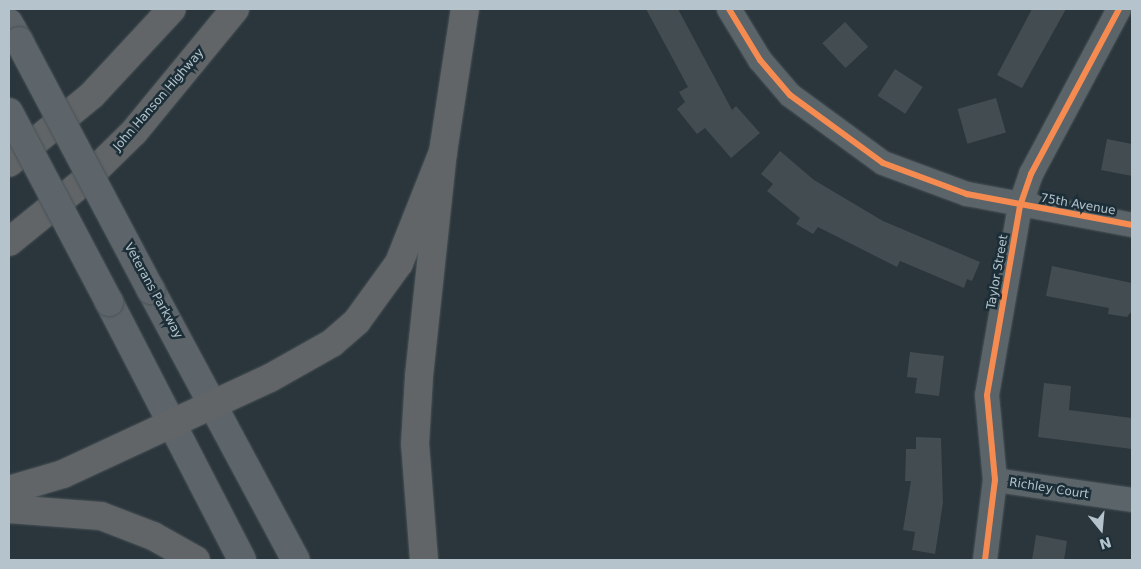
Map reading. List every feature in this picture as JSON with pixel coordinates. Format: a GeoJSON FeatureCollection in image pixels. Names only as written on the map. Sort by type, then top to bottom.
{"type":"FeatureCollection","features":[{"type":"Feature","properties":{"kind":"highway"},"geometry":{"type":"LineString","coordinates":[[9,163],[92,95],[172,9]]}},
{"type":"Feature","properties":{"kind":"highway","name":"John Hanson Highway"},"geometry":{"type":"LineString","coordinates":[[9,242],[83,182],[134,132],[235,9]]}},
{"type":"Feature","properties":{"kind":"highway"},"geometry":{"type":"LineString","coordinates":[[424,560],[415,444],[424,314],[443,152],[465,9]]}},
{"type":"Feature","properties":{"kind":"highway"},"geometry":{"type":"LineString","coordinates":[[9,490],[63,474],[216,404],[302,361],[357,321],[399,263],[443,152]]}},
{"type":"Feature","properties":{"kind":"highway"},"geometry":{"type":"LineString","coordinates":[[9,509],[101,516],[153,536],[196,560]]}},
{"type":"Feature","properties":{"kind":"main road","name":"Veterans Parkway"},"geometry":{"type":"LineString","coordinates":[[14,32],[151,290],[216,404],[296,560]]}},
{"type":"Feature","properties":{"kind":"main road"},"geometry":{"type":"LineString","coordinates":[[9,112],[242,560]]}},
{"type":"Feature","properties":{"kind":"street","name":"75th Avenue"},"geometry":{"type":"LineString","coordinates":[[729,9],[760,60],[790,95],[850,143],[918,178],[1020,206],[1132,226]]}},
{"type":"Feature","properties":{"kind":"street","name":"Taylor Street"},"geometry":{"type":"LineString","coordinates":[[985,560],[995,480],[987,395],[1020,206],[1031,174],[1119,9]]}},
{"type":"Feature","properties":{"kind":"street","name":"Richley Court"},"geometry":{"type":"LineString","coordinates":[[995,480],[1132,500]]}},
{"type":"Feature","properties":{"kind":"building"},"geometry":{"type":"Polygon","coordinates":[[[646,9],[678,9],[732,110],[736,106],[760,133],[731,158],[705,128],[697,134],[677,109],[685,102],[679,92],[688,87],[646,9]]]}},
{"type":"Feature","properties":{"kind":"building"},"geometry":{"type":"Polygon","coordinates":[[[1032,9],[1066,9],[1022,88],[997,75],[1032,9]]]}},
{"type":"Feature","properties":{"kind":"building"},"geometry":{"type":"Polygon","coordinates":[[[845,22],[868,47],[846,68],[822,43],[845,22]]]}},
{"type":"Feature","properties":{"kind":"building"},"geometry":{"type":"Polygon","coordinates":[[[895,69],[923,87],[905,114],[878,96],[895,69]]]}},
{"type":"Feature","properties":{"kind":"building"},"geometry":{"type":"Polygon","coordinates":[[[996,98],[1006,133],[967,144],[958,109],[996,98]]]}},
{"type":"Feature","properties":{"kind":"building"},"geometry":{"type":"Polygon","coordinates":[[[1107,139],[1132,144],[1132,176],[1101,170],[1107,139]]]}},
{"type":"Feature","properties":{"kind":"building"},"geometry":{"type":"Polygon","coordinates":[[[780,151],[814,180],[883,221],[980,262],[972,281],[967,279],[964,288],[900,261],[897,267],[818,227],[813,234],[796,224],[800,218],[767,191],[773,184],[761,174],[780,151]]]}},
{"type":"Feature","properties":{"kind":"building"},"geometry":{"type":"Polygon","coordinates":[[[1052,266],[1132,283],[1132,311],[1127,317],[1108,314],[1109,308],[1046,296],[1052,266]]]}},
{"type":"Feature","properties":{"kind":"building"},"geometry":{"type":"Polygon","coordinates":[[[910,352],[944,356],[939,396],[915,393],[917,378],[907,377],[910,352]]]}},
{"type":"Feature","properties":{"kind":"building"},"geometry":{"type":"Polygon","coordinates":[[[1044,383],[1071,386],[1069,410],[1132,418],[1132,449],[1038,437],[1044,383]]]}},
{"type":"Feature","properties":{"kind":"building"},"geometry":{"type":"Polygon","coordinates":[[[916,437],[941,438],[943,503],[935,554],[912,550],[915,532],[903,530],[911,481],[905,481],[906,449],[916,449],[916,437]]]}},
{"type":"Feature","properties":{"kind":"building"},"geometry":{"type":"Polygon","coordinates":[[[1036,535],[1067,541],[1064,560],[1032,560],[1036,535]]]}},
{"type":"Feature","properties":{"kind":"cycle path"},"geometry":{"type":"LineString","coordinates":[[729,9],[760,60],[790,95],[883,163],[967,194],[1132,225]]}},
{"type":"Feature","properties":{"kind":"cycle path"},"geometry":{"type":"LineString","coordinates":[[985,560],[995,480],[987,395],[1020,206],[1031,174],[1119,9]]}}]}
